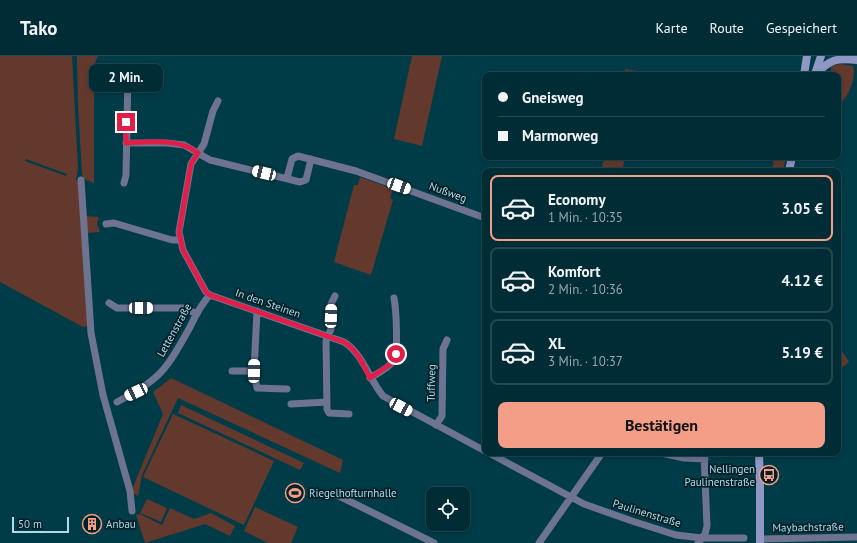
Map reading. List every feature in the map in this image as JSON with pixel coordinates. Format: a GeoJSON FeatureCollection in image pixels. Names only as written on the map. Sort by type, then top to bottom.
{"type":"FeatureCollection","features":[{"type":"Feature","properties":{"kind":"main road"},"geometry":{"type":"LineString","coordinates":[[805,72],[808,56]]}},
{"type":"Feature","properties":{"kind":"main road"},"geometry":{"type":"LineString","coordinates":[[816,72],[820,56]]}},
{"type":"Feature","properties":{"kind":"main road"},"geometry":{"type":"LineString","coordinates":[[818,72],[825,64],[832,60],[857,60]]}},
{"type":"Feature","properties":{"kind":"main road"},"geometry":{"type":"LineString","coordinates":[[758,456],[760,541]]}},
{"type":"Feature","properties":{"kind":"street"},"geometry":{"type":"LineString","coordinates":[[124,183],[126,175],[128,73]]}},
{"type":"Feature","properties":{"kind":"street"},"geometry":{"type":"LineString","coordinates":[[210,295],[203,288],[191,266],[180,240],[180,223],[186,199],[191,164],[204,144],[213,111],[218,101]]}},
{"type":"Feature","properties":{"kind":"street"},"geometry":{"type":"LineString","coordinates":[[126,143],[167,143],[184,145],[210,160],[300,182],[306,180],[311,160]]}},
{"type":"Feature","properties":{"kind":"street","name":"Nußweg"},"geometry":{"type":"LineString","coordinates":[[287,178],[295,156],[356,171],[482,217]]}},
{"type":"Feature","properties":{"kind":"street"},"geometry":{"type":"LineString","coordinates":[[81,180],[91,333],[103,395],[130,491],[132,511]]}},
{"type":"Feature","properties":{"kind":"street"},"geometry":{"type":"LineString","coordinates":[[106,224],[114,223],[172,240],[180,240]]}},
{"type":"Feature","properties":{"kind":"street","name":"In den Steinen"},"geometry":{"type":"LineString","coordinates":[[210,295],[328,336],[352,347],[370,378],[383,396],[482,449]]}},
{"type":"Feature","properties":{"kind":"street","name":"Lettenstraße"},"geometry":{"type":"LineString","coordinates":[[117,402],[143,388],[164,370],[174,356],[197,314],[210,295]]}},
{"type":"Feature","properties":{"kind":"street"},"geometry":{"type":"LineString","coordinates":[[335,296],[331,304],[331,329],[326,341],[325,371],[328,413],[334,415],[349,414]]}},
{"type":"Feature","properties":{"kind":"street"},"geometry":{"type":"LineString","coordinates":[[370,378],[392,363],[395,359],[396,329],[394,298]]}},
{"type":"Feature","properties":{"kind":"street"},"geometry":{"type":"LineString","coordinates":[[109,303],[117,308],[184,308],[197,314]]}},
{"type":"Feature","properties":{"kind":"street"},"geometry":{"type":"LineString","coordinates":[[257,311],[254,371],[257,388],[287,389]]}},
{"type":"Feature","properties":{"kind":"street","name":"Tuffweg"},"geometry":{"type":"LineString","coordinates":[[436,425],[442,416],[443,349],[447,340]]}},
{"type":"Feature","properties":{"kind":"street"},"geometry":{"type":"LineString","coordinates":[[232,371],[254,371]]}},
{"type":"Feature","properties":{"kind":"street"},"geometry":{"type":"LineString","coordinates":[[291,404],[327,402]]}},
{"type":"Feature","properties":{"kind":"street"},"geometry":{"type":"LineString","coordinates":[[502,456],[571,498]]}},
{"type":"Feature","properties":{"kind":"street"},"geometry":{"type":"LineString","coordinates":[[539,543],[600,456]]}},
{"type":"Feature","properties":{"kind":"street"},"geometry":{"type":"LineString","coordinates":[[675,456],[684,458],[704,456],[707,510],[706,530],[700,540]]}},
{"type":"Feature","properties":{"kind":"street"},"geometry":{"type":"LineString","coordinates":[[337,495],[434,543]]}},
{"type":"Feature","properties":{"kind":"street","name":"Paulinenstraße"},"geometry":{"type":"LineString","coordinates":[[571,498],[584,504],[676,535],[700,540],[744,538]]}},
{"type":"Feature","properties":{"kind":"street","name":"Maybachstraße"},"geometry":{"type":"LineString","coordinates":[[760,541],[857,537]]}},
{"type":"Feature","properties":{"kind":"shaded area"},"geometry":{"type":"Polygon","coordinates":[[[0,56],[72,56],[78,168],[76,180],[79,183],[88,326],[83,327],[0,282],[0,56]],[[26,159],[25,161],[66,176],[67,174],[26,159]]]}},
{"type":"Feature","properties":{"kind":"shaded area"},"geometry":{"type":"Polygon","coordinates":[[[77,56],[98,56],[94,65],[94,183],[84,179],[82,174],[77,56]]]}},
{"type":"Feature","properties":{"kind":"shaded area"},"geometry":{"type":"Polygon","coordinates":[[[412,56],[442,56],[422,146],[394,139],[412,56]]]}},
{"type":"Feature","properties":{"kind":"shaded area"},"geometry":{"type":"Polygon","coordinates":[[[841,64],[853,66],[853,81],[848,93],[841,103],[841,72],[830,72],[831,66],[841,64]]]}},
{"type":"Feature","properties":{"kind":"shaded area"},"geometry":{"type":"Polygon","coordinates":[[[625,69],[643,72],[624,72],[625,69]]]}},
{"type":"Feature","properties":{"kind":"shaded area"},"geometry":{"type":"Polygon","coordinates":[[[603,160],[624,160],[623,168],[602,168],[603,160]]]}},
{"type":"Feature","properties":{"kind":"shaded area"},"geometry":{"type":"Polygon","coordinates":[[[774,160],[785,160],[784,168],[772,168],[774,160]]]}},
{"type":"Feature","properties":{"kind":"shaded area"},"geometry":{"type":"Polygon","coordinates":[[[360,177],[393,189],[390,198],[393,200],[371,275],[334,262],[354,185],[358,185],[360,177]]]}},
{"type":"Feature","properties":{"kind":"shaded area"},"geometry":{"type":"Polygon","coordinates":[[[86,216],[99,217],[97,224],[100,232],[87,233],[86,216]]]}},
{"type":"Feature","properties":{"kind":"shaded area"},"geometry":{"type":"Polygon","coordinates":[[[841,350],[849,362],[841,369],[841,350]]]}},
{"type":"Feature","properties":{"kind":"shaded area"},"geometry":{"type":"Polygon","coordinates":[[[171,378],[343,460],[340,473],[178,398],[142,475],[138,496],[131,492],[163,414],[153,392],[171,378]]]}},
{"type":"Feature","properties":{"kind":"shaded area"},"geometry":{"type":"Polygon","coordinates":[[[181,405],[304,463],[300,470],[178,413],[181,405]]]}},
{"type":"Feature","properties":{"kind":"shaded area"},"geometry":{"type":"Polygon","coordinates":[[[173,414],[274,461],[244,525],[143,477],[173,414]]]}},
{"type":"Feature","properties":{"kind":"shaded area"},"geometry":{"type":"Polygon","coordinates":[[[147,499],[167,508],[161,522],[140,513],[147,499]]]}},
{"type":"Feature","properties":{"kind":"shaded area"},"geometry":{"type":"Polygon","coordinates":[[[255,507],[298,527],[291,543],[268,543],[244,531],[255,507]]]}},
{"type":"Feature","properties":{"kind":"shaded area"},"geometry":{"type":"Polygon","coordinates":[[[170,508],[194,519],[211,513],[235,526],[230,536],[205,524],[145,543],[136,515],[140,514],[162,525],[170,508]]]}},
{"type":"Feature","properties":{"kind":"place","name":"Nellingen Paulinenstraße"},"geometry":{"type":"Point","coordinates":[769,475]}},
{"type":"Feature","properties":{"kind":"place","name":"Riegelhofturnhalle"},"geometry":{"type":"Point","coordinates":[295,493]}},
{"type":"Feature","properties":{"kind":"place","name":"Anbau"},"geometry":{"type":"Point","coordinates":[92,524]}},
{"type":"Feature","properties":{"kind":"route"},"geometry":{"type":"LineString","coordinates":[[126,122],[126,143],[167,143],[184,145],[189,146],[198,153],[191,164],[179,232],[183,250],[192,269],[206,292],[210,295],[344,342],[352,347],[358,354],[370,378],[392,363],[396,354]]}}]}
